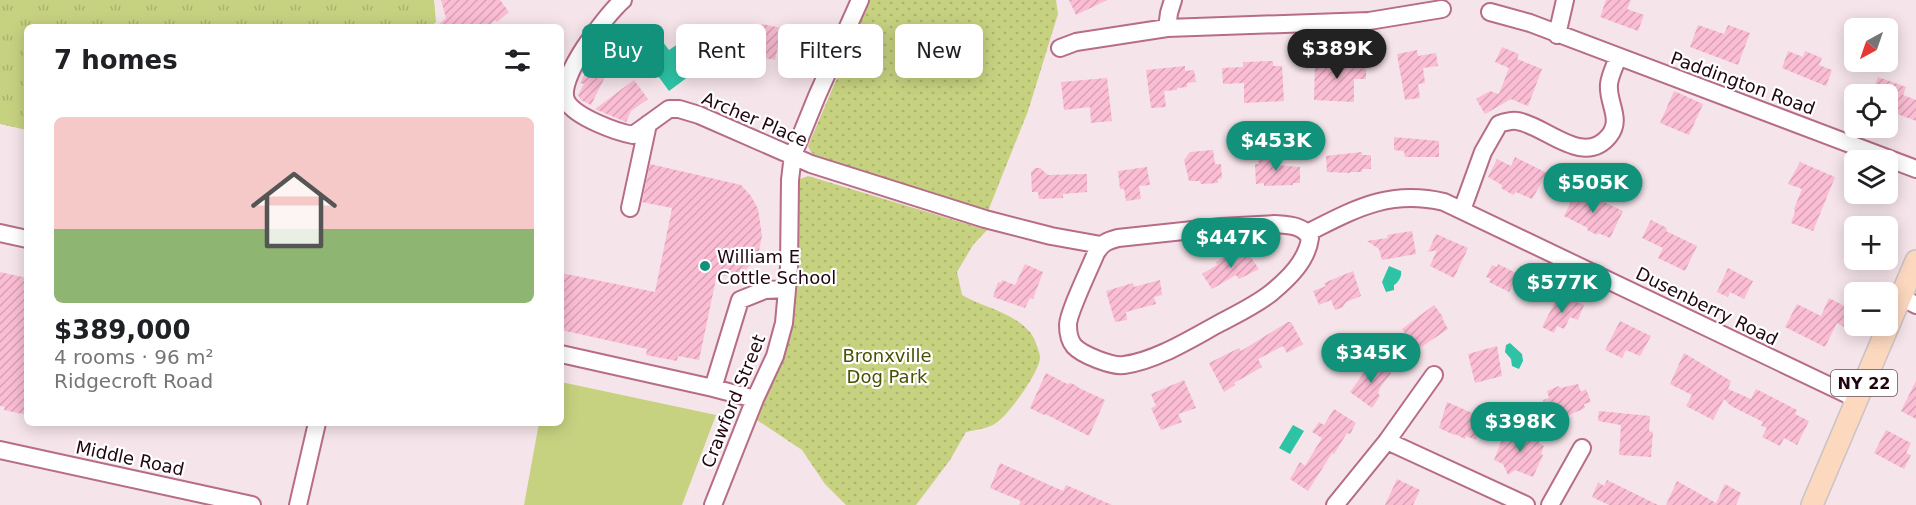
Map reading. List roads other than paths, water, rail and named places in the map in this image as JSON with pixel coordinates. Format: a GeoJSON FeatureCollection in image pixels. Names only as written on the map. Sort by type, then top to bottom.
{"type":"FeatureCollection","features":[{"type":"Feature","properties":{"kind":"main road","name":"NY 22"},"geometry":{"type":"LineString","coordinates":[[1812,505],[1857,399],[1908,301],[1916,261]]}},
{"type":"Feature","properties":{"kind":"street","name":"Archer Place"},"geometry":{"type":"LineString","coordinates":[[623,0],[610,11],[582,49],[568,83],[565,95],[567,102],[578,112],[621,133],[633,135],[669,109],[679,109],[699,115],[811,164],[985,219],[1051,236],[1101,245]]}},
{"type":"Feature","properties":{"kind":"street","name":"Crawford Street"},"geometry":{"type":"LineString","coordinates":[[713,505],[754,399],[775,356],[784,323],[793,155],[816,96],[861,0]]}},
{"type":"Feature","properties":{"kind":"street"},"geometry":{"type":"LineString","coordinates":[[1167,28],[1173,0]]}},
{"type":"Feature","properties":{"kind":"street"},"geometry":{"type":"LineString","coordinates":[[1557,35],[1565,0]]}},
{"type":"Feature","properties":{"kind":"street"},"geometry":{"type":"LineString","coordinates":[[1060,48],[1076,42],[1167,28],[1370,21],[1442,9]]}},
{"type":"Feature","properties":{"kind":"street","name":"Paddington Road"},"geometry":{"type":"LineString","coordinates":[[1490,12],[1530,23],[1916,169]]}},
{"type":"Feature","properties":{"kind":"street"},"geometry":{"type":"LineString","coordinates":[[1462,210],[1483,152],[1499,124],[1514,120],[1531,124],[1564,143],[1581,148],[1597,146],[1609,136],[1615,125],[1616,115],[1609,84],[1618,57]]}},
{"type":"Feature","properties":{"kind":"street"},"geometry":{"type":"LineString","coordinates":[[630,208],[648,124]]}},
{"type":"Feature","properties":{"kind":"street","name":"Dusenberry Road"},"geometry":{"type":"LineString","coordinates":[[1307,233],[1336,218],[1385,199],[1423,197],[1444,202],[1857,399]]}},
{"type":"Feature","properties":{"kind":"street"},"geometry":{"type":"LineString","coordinates":[[1293,226],[1307,233],[1310,238],[1309,246],[1301,262],[1269,295],[1176,346],[1145,360],[1123,366],[1111,364],[1076,348],[1070,339],[1068,330],[1068,322],[1101,245],[1118,238],[1221,227],[1293,226]]}},
{"type":"Feature","properties":{"kind":"street"},"geometry":{"type":"LineString","coordinates":[[0,233],[24,238]]}},
{"type":"Feature","properties":{"kind":"street"},"geometry":{"type":"LineString","coordinates":[[713,388],[740,300],[765,290],[787,289]]}},
{"type":"Feature","properties":{"kind":"street"},"geometry":{"type":"LineString","coordinates":[[564,355],[754,399]]}},
{"type":"Feature","properties":{"kind":"street"},"geometry":{"type":"LineString","coordinates":[[1335,505],[1387,441],[1434,375]]}},
{"type":"Feature","properties":{"kind":"street"},"geometry":{"type":"LineString","coordinates":[[298,505],[316,426]]}},
{"type":"Feature","properties":{"kind":"street"},"geometry":{"type":"LineString","coordinates":[[1387,441],[1526,505]]}},
{"type":"Feature","properties":{"kind":"street"},"geometry":{"type":"LineString","coordinates":[[1550,505],[1582,448]]}},
{"type":"Feature","properties":{"kind":"street","name":"Middle Road"},"geometry":{"type":"LineString","coordinates":[[0,450],[252,505]]}},
{"type":"Feature","properties":{"kind":"place","name":"William E Cottle School"},"geometry":{"type":"Point","coordinates":[705,266]}},
{"type":"Feature","properties":{"kind":"park label","name":"Bronxville Dog Park"},"geometry":{"type":"Point","coordinates":[887,365]}}]}
